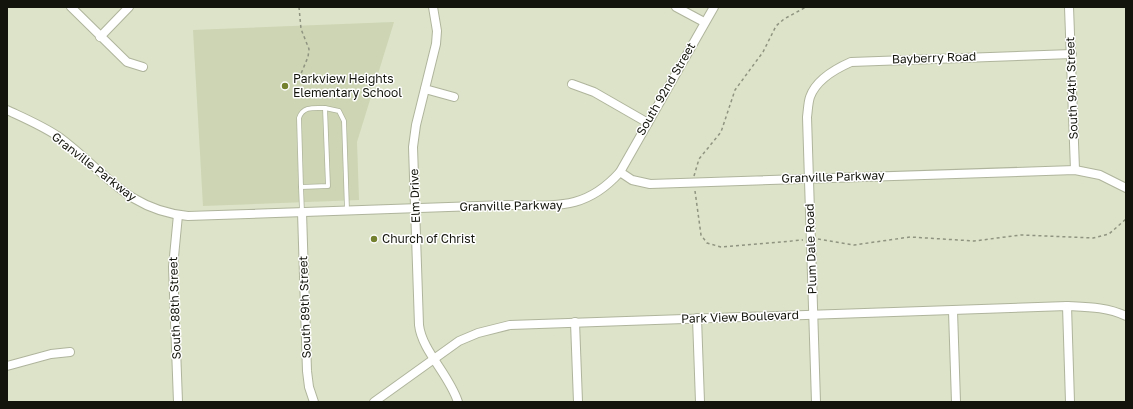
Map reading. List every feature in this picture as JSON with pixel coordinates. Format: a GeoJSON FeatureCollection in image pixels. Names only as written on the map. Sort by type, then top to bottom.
{"type":"FeatureCollection","features":[{"type":"Feature","properties":{"kind":"street"},"geometry":{"type":"LineString","coordinates":[[71,7],[127,62],[143,67]]}},
{"type":"Feature","properties":{"kind":"street"},"geometry":{"type":"LineString","coordinates":[[100,37],[129,7]]}},
{"type":"Feature","properties":{"kind":"street","name":"Elm Drive"},"geometry":{"type":"LineString","coordinates":[[433,7],[437,36],[416,125],[413,147],[419,330],[422,340],[445,373],[458,402]]}},
{"type":"Feature","properties":{"kind":"street"},"geometry":{"type":"LineString","coordinates":[[676,7],[704,22]]}},
{"type":"Feature","properties":{"kind":"street","name":"South 92nd Street"},"geometry":{"type":"LineString","coordinates":[[620,172],[704,22],[714,7]]}},
{"type":"Feature","properties":{"kind":"street","name":"South 94th Street"},"geometry":{"type":"LineString","coordinates":[[1069,7],[1072,54],[1075,170]]}},
{"type":"Feature","properties":{"kind":"street","name":"Bayberry Road"},"geometry":{"type":"LineString","coordinates":[[810,97],[820,82],[836,69],[851,62],[1072,54]]}},
{"type":"Feature","properties":{"kind":"street"},"geometry":{"type":"LineString","coordinates":[[572,84],[594,92],[648,123]]}},
{"type":"Feature","properties":{"kind":"street"},"geometry":{"type":"LineString","coordinates":[[425,89],[454,97]]}},
{"type":"Feature","properties":{"kind":"street","name":"Plum Dale Road"},"geometry":{"type":"LineString","coordinates":[[810,97],[807,117],[816,402]]}},
{"type":"Feature","properties":{"kind":"street","name":"Granville Parkway"},"geometry":{"type":"LineString","coordinates":[[7,110],[58,137],[107,180],[130,197],[158,210],[178,215],[205,216],[506,205],[559,206],[576,202],[592,195],[607,185],[620,172],[637,182],[650,184],[1075,170],[1105,176],[1126,188]]}},
{"type":"Feature","properties":{"kind":"street","name":"South 89th Street"},"geometry":{"type":"LineString","coordinates":[[302,212],[307,371],[309,387],[314,402]]}},
{"type":"Feature","properties":{"kind":"street","name":"South 88th Street"},"geometry":{"type":"LineString","coordinates":[[178,215],[173,267],[178,402]]}},
{"type":"Feature","properties":{"kind":"street"},"geometry":{"type":"LineString","coordinates":[[1066,306],[1070,402]]}},
{"type":"Feature","properties":{"kind":"street","name":"Park View Boulevard"},"geometry":{"type":"LineString","coordinates":[[374,402],[459,341],[485,330],[526,324],[953,311],[1066,306],[1092,307],[1113,310],[1126,316]]}},
{"type":"Feature","properties":{"kind":"street"},"geometry":{"type":"LineString","coordinates":[[953,311],[956,402]]}},
{"type":"Feature","properties":{"kind":"street"},"geometry":{"type":"LineString","coordinates":[[697,318],[700,402]]}},
{"type":"Feature","properties":{"kind":"street"},"geometry":{"type":"LineString","coordinates":[[575,322],[578,402]]}},
{"type":"Feature","properties":{"kind":"street"},"geometry":{"type":"LineString","coordinates":[[7,366],[51,354],[70,352]]}},
{"type":"Feature","properties":{"kind":"lane"},"geometry":{"type":"LineString","coordinates":[[301,187],[328,186],[325,108]]}},
{"type":"Feature","properties":{"kind":"lane"},"geometry":{"type":"LineString","coordinates":[[302,212],[299,118],[301,113],[306,109],[325,108],[338,111],[344,121],[347,210]]}},
{"type":"Feature","properties":{"kind":"path"},"geometry":{"type":"LineString","coordinates":[[299,7],[301,29],[309,49],[308,57],[300,76]]}},
{"type":"Feature","properties":{"kind":"path"},"geometry":{"type":"LineString","coordinates":[[694,177],[697,161],[721,132],[735,90],[763,52],[776,26],[784,19],[806,7]]}},
{"type":"Feature","properties":{"kind":"path"},"geometry":{"type":"LineString","coordinates":[[695,187],[701,235],[704,241],[709,244],[720,247],[805,240]]}},
{"type":"Feature","properties":{"kind":"path"},"geometry":{"type":"LineString","coordinates":[[814,239],[854,245],[910,237],[974,241],[1021,235],[1093,238],[1109,234],[1126,219]]}},
{"type":"Feature","properties":{"kind":"shaded area","name":"Parkview Heights Elementary School"},"geometry":{"type":"Polygon","coordinates":[[[394,22],[357,142],[359,200],[203,206],[193,30],[394,22]]]}},
{"type":"Feature","properties":{"kind":"place","name":"Parkview Heights Elementary School"},"geometry":{"type":"Point","coordinates":[285,86]}},
{"type":"Feature","properties":{"kind":"place","name":"Church of Christ"},"geometry":{"type":"Point","coordinates":[374,239]}}]}
